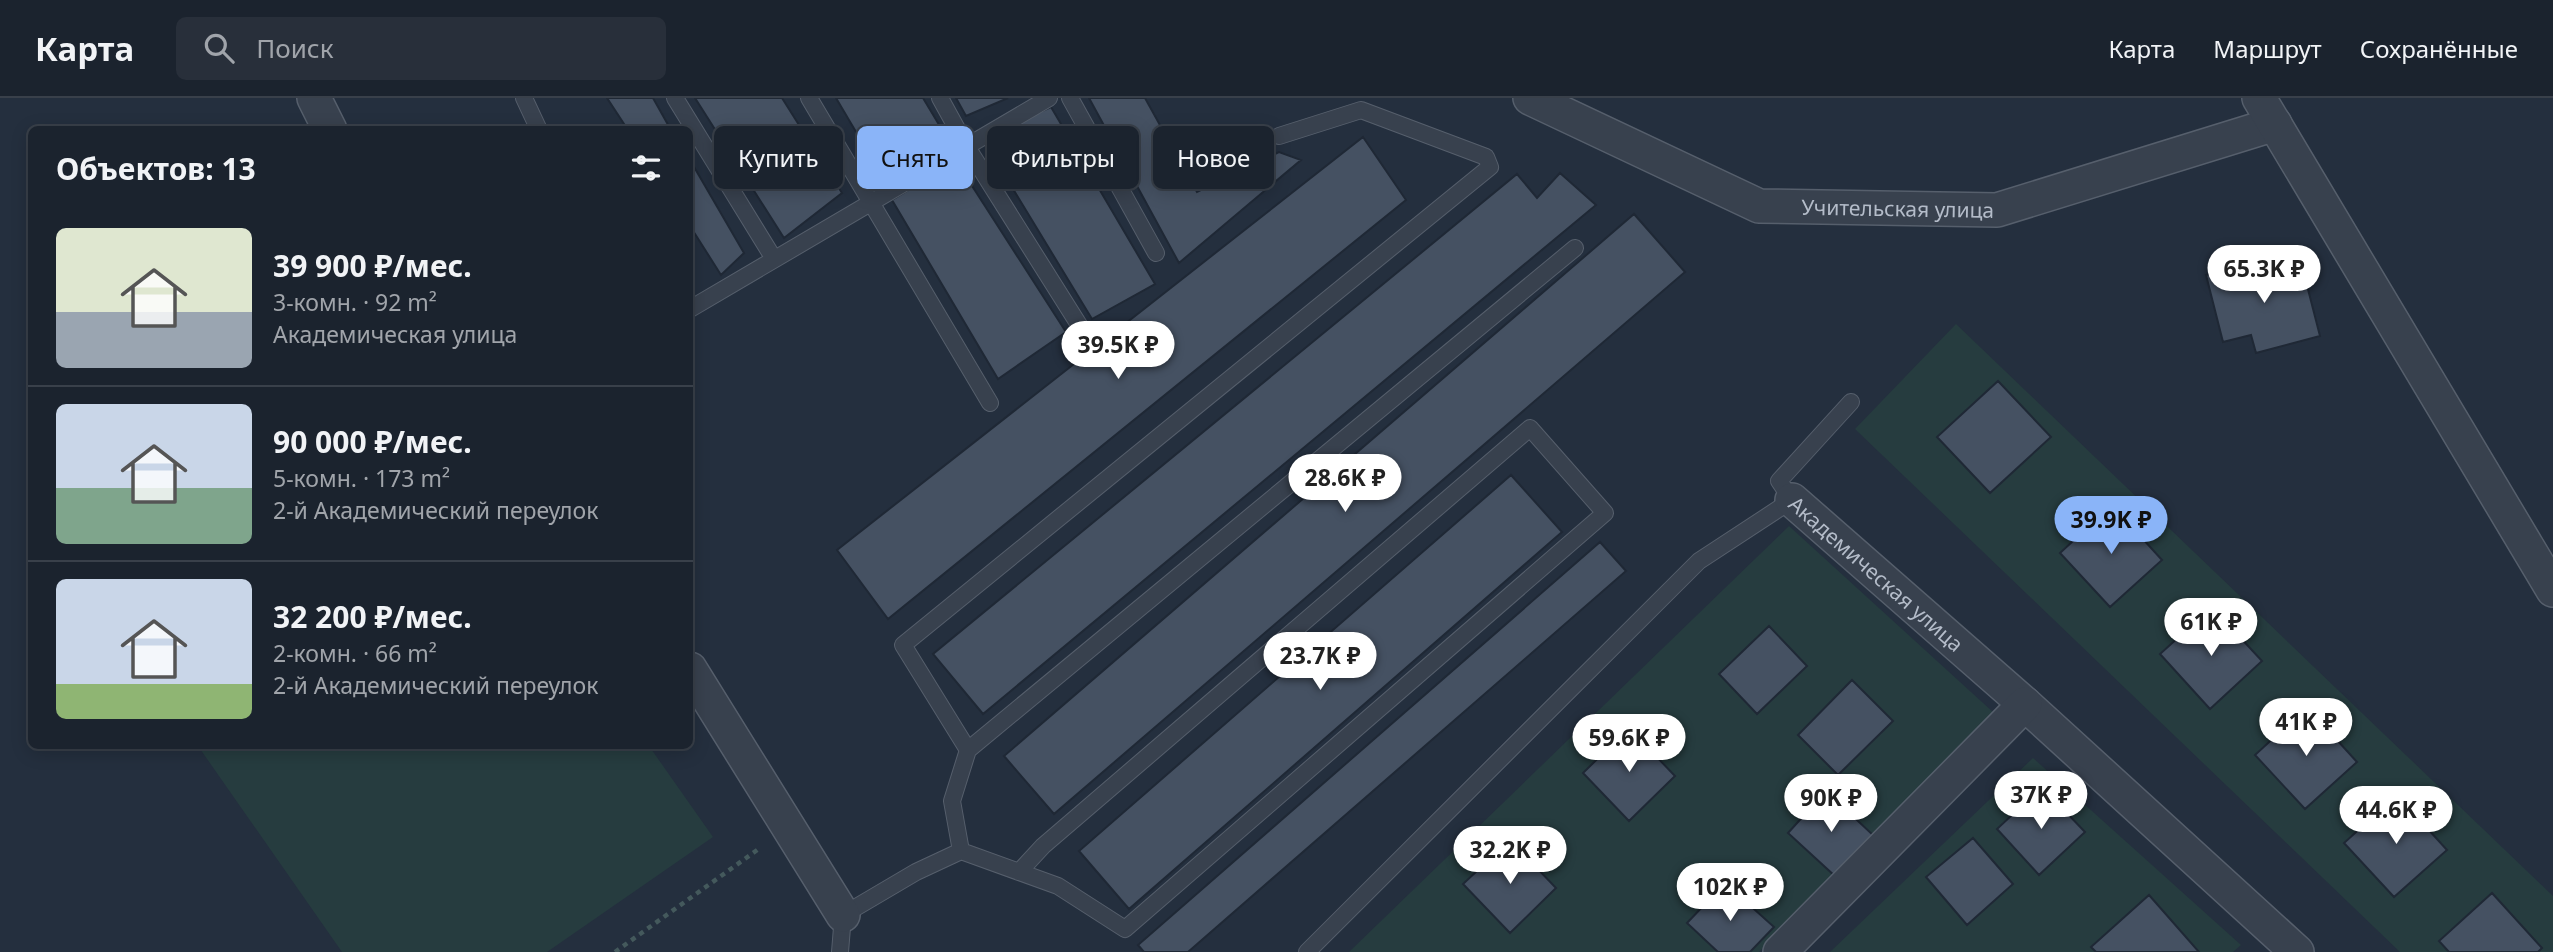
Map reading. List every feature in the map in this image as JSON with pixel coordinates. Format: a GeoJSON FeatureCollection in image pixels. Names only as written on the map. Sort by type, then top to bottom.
{"type":"FeatureCollection","features":[{"type":"Feature","properties":{"kind":"street"},"geometry":{"type":"LineString","coordinates":[[314,98],[328,126]]}},
{"type":"Feature","properties":{"kind":"street","name":"Учительская улица"},"geometry":{"type":"LineString","coordinates":[[1531,98],[1759,206],[1997,210],[2267,111]]}},
{"type":"Feature","properties":{"kind":"street"},"geometry":{"type":"LineString","coordinates":[[2267,111],[2553,590]]}},
{"type":"Feature","properties":{"kind":"street","name":"Академическая улица"},"geometry":{"type":"LineString","coordinates":[[1792,500],[2025,704],[2295,951]]}},
{"type":"Feature","properties":{"kind":"street"},"geometry":{"type":"LineString","coordinates":[[693,674],[843,915]]}},
{"type":"Feature","properties":{"kind":"street"},"geometry":{"type":"LineString","coordinates":[[1780,952],[2025,704]]}},
{"type":"Feature","properties":{"kind":"lane"},"geometry":{"type":"LineString","coordinates":[[524,98],[537,126]]}},
{"type":"Feature","properties":{"kind":"lane"},"geometry":{"type":"LineString","coordinates":[[675,98],[692,126]]}},
{"type":"Feature","properties":{"kind":"lane"},"geometry":{"type":"LineString","coordinates":[[809,98],[990,403]]}},
{"type":"Feature","properties":{"kind":"lane"},"geometry":{"type":"LineString","coordinates":[[940,98],[955,126]]}},
{"type":"Feature","properties":{"kind":"lane"},"geometry":{"type":"LineString","coordinates":[[973,143],[1049,98]]}},
{"type":"Feature","properties":{"kind":"lane"},"geometry":{"type":"LineString","coordinates":[[1070,98],[1156,253]]}},
{"type":"Feature","properties":{"kind":"lane"},"geometry":{"type":"LineString","coordinates":[[968,750],[902,645],[1490,167],[1486,157],[1361,110],[1279,136]]}},
{"type":"Feature","properties":{"kind":"lane"},"geometry":{"type":"LineString","coordinates":[[693,127],[774,260]]}},
{"type":"Feature","properties":{"kind":"lane"},"geometry":{"type":"LineString","coordinates":[[973,157],[1086,336]]}},
{"type":"Feature","properties":{"kind":"lane"},"geometry":{"type":"LineString","coordinates":[[693,307],[896,189]]}},
{"type":"Feature","properties":{"kind":"lane"},"geometry":{"type":"LineString","coordinates":[[961,851],[952,800],[968,750],[1575,248]]}},
{"type":"Feature","properties":{"kind":"lane"},"geometry":{"type":"LineString","coordinates":[[1792,500],[1779,481],[1851,402]]}},
{"type":"Feature","properties":{"kind":"lane"},"geometry":{"type":"LineString","coordinates":[[840,952],[843,915],[916,872],[961,851],[1019,872],[1058,886],[1125,929],[1605,513],[1530,428],[1043,846],[1019,872]]}},
{"type":"Feature","properties":{"kind":"lane","name":"Академическая улица"},"geometry":{"type":"LineString","coordinates":[[1307,952],[1699,561],[1792,500]]}},
{"type":"Feature","properties":{"kind":"path"},"geometry":{"type":"LineString","coordinates":[[615,952],[790,827]]}},
{"type":"Feature","properties":{"kind":"green space"},"geometry":{"type":"Polygon","coordinates":[[[1956,324],[2553,896],[2553,952],[2400,952],[1855,429],[1956,324]]]}},
{"type":"Feature","properties":{"kind":"green space"},"geometry":{"type":"Polygon","coordinates":[[[1789,526],[1994,713],[1759,952],[1349,952],[1789,526]]]}},
{"type":"Feature","properties":{"kind":"green space"},"geometry":{"type":"Polygon","coordinates":[[[200,749],[651,749],[713,837],[547,952],[342,952],[200,749]]]}},
{"type":"Feature","properties":{"kind":"green space"},"geometry":{"type":"Polygon","coordinates":[[[2033,758],[2241,945],[2233,952],[1830,952],[2033,758]]]}},
{"type":"Feature","properties":{"kind":"building"},"geometry":{"type":"Polygon","coordinates":[[[607,98],[653,98],[669,126],[625,126],[607,98]]]}},
{"type":"Feature","properties":{"kind":"building"},"geometry":{"type":"Polygon","coordinates":[[[695,98],[782,98],[800,126],[714,126],[695,98]]]}},
{"type":"Feature","properties":{"kind":"building"},"geometry":{"type":"Polygon","coordinates":[[[836,98],[923,98],[940,126],[857,126],[857,134],[836,98]]]}},
{"type":"Feature","properties":{"kind":"building"},"geometry":{"type":"Polygon","coordinates":[[[956,98],[1008,98],[966,116],[956,98]]]}},
{"type":"Feature","properties":{"kind":"building"},"geometry":{"type":"Polygon","coordinates":[[[1089,98],[1145,98],[1160,126],[1153,126],[1153,189],[1195,189],[1197,192],[1203,189],[1267,189],[1179,263],[1139,189],[1139,126],[1104,126],[1089,98]]]}},
{"type":"Feature","properties":{"kind":"building"},"geometry":{"type":"Polygon","coordinates":[[[1051,107],[1062,126],[1009,126],[1051,107]]]}},
{"type":"Feature","properties":{"kind":"building"},"geometry":{"type":"Polygon","coordinates":[[[1363,137],[1406,200],[888,619],[837,550],[1363,137]]]}},
{"type":"Feature","properties":{"kind":"building"},"geometry":{"type":"Polygon","coordinates":[[[1279,152],[1301,160],[1274,183],[1274,154],[1279,152]]]}},
{"type":"Feature","properties":{"kind":"building"},"geometry":{"type":"Polygon","coordinates":[[[693,165],[744,253],[721,275],[693,231],[693,165]]]}},
{"type":"Feature","properties":{"kind":"building"},"geometry":{"type":"Polygon","coordinates":[[[1560,173],[1596,205],[983,714],[933,654],[1517,174],[1537,198],[1560,173]]]}},
{"type":"Feature","properties":{"kind":"building"},"geometry":{"type":"Polygon","coordinates":[[[973,187],[1066,332],[998,379],[892,200],[910,189],[973,187]]]}},
{"type":"Feature","properties":{"kind":"building"},"geometry":{"type":"Polygon","coordinates":[[[753,189],[839,189],[842,193],[784,238],[753,189]]]}},
{"type":"Feature","properties":{"kind":"building"},"geometry":{"type":"Polygon","coordinates":[[[1013,189],[1099,189],[1155,284],[1092,319],[1013,189]]]}},
{"type":"Feature","properties":{"kind":"building"},"geometry":{"type":"Polygon","coordinates":[[[1634,214],[1685,272],[1054,814],[1004,756],[1634,214]]]}},
{"type":"Feature","properties":{"kind":"building"},"geometry":{"type":"Polygon","coordinates":[[[2259,262],[2261,272],[2301,262],[2320,336],[2256,353],[2251,335],[2223,342],[2206,275],[2259,262]]]}},
{"type":"Feature","properties":{"kind":"building"},"geometry":{"type":"Polygon","coordinates":[[[1998,381],[2051,437],[1990,493],[1937,437],[1998,381]]]}},
{"type":"Feature","properties":{"kind":"building"},"geometry":{"type":"Polygon","coordinates":[[[1511,475],[1562,532],[1129,909],[1079,851],[1511,475]]]}},
{"type":"Feature","properties":{"kind":"building"},"geometry":{"type":"Polygon","coordinates":[[[2112,505],[2162,560],[2110,607],[2060,553],[2112,505]]]}},
{"type":"Feature","properties":{"kind":"building"},"geometry":{"type":"Polygon","coordinates":[[[1600,542],[1626,571],[1188,952],[1144,952],[1138,945],[1600,542]]]}},
{"type":"Feature","properties":{"kind":"building"},"geometry":{"type":"Polygon","coordinates":[[[2212,607],[2262,661],[2210,709],[2160,654],[2212,607]]]}},
{"type":"Feature","properties":{"kind":"building"},"geometry":{"type":"Polygon","coordinates":[[[1769,626],[1807,666],[1757,714],[1719,674],[1769,626]]]}},
{"type":"Feature","properties":{"kind":"building"},"geometry":{"type":"Polygon","coordinates":[[[1852,680],[1893,721],[1838,775],[1798,735],[1852,680]]]}},
{"type":"Feature","properties":{"kind":"building"},"geometry":{"type":"Polygon","coordinates":[[[2307,707],[2357,762],[2305,809],[2255,755],[2307,707]]]}},
{"type":"Feature","properties":{"kind":"building"},"geometry":{"type":"Polygon","coordinates":[[[1629,728],[1675,776],[1629,821],[1583,773],[1629,728]]]}},
{"type":"Feature","properties":{"kind":"building"},"geometry":{"type":"Polygon","coordinates":[[[2042,787],[2085,832],[2039,875],[1997,829],[2042,787]]]}},
{"type":"Feature","properties":{"kind":"building"},"geometry":{"type":"Polygon","coordinates":[[[1826,791],[1874,836],[1836,877],[1788,833],[1826,791]]]}},
{"type":"Feature","properties":{"kind":"building"},"geometry":{"type":"Polygon","coordinates":[[[2397,795],[2447,850],[2394,897],[2344,843],[2397,795]]]}},
{"type":"Feature","properties":{"kind":"building"},"geometry":{"type":"Polygon","coordinates":[[[1973,838],[2013,884],[1967,925],[1926,877],[1973,838]]]}},
{"type":"Feature","properties":{"kind":"building"},"geometry":{"type":"Polygon","coordinates":[[[1510,840],[1556,888],[1510,933],[1463,884],[1510,840]]]}},
{"type":"Feature","properties":{"kind":"building"},"geometry":{"type":"Polygon","coordinates":[[[1725,883],[1774,927],[1750,952],[1718,952],[1687,923],[1725,883]]]}},
{"type":"Feature","properties":{"kind":"building"},"geometry":{"type":"Polygon","coordinates":[[[2492,893],[2542,948],[2538,952],[2449,952],[2439,941],[2492,893]]]}},
{"type":"Feature","properties":{"kind":"building"},"geometry":{"type":"Polygon","coordinates":[[[2149,895],[2199,952],[2096,952],[2091,947],[2149,895]]]}}]}
